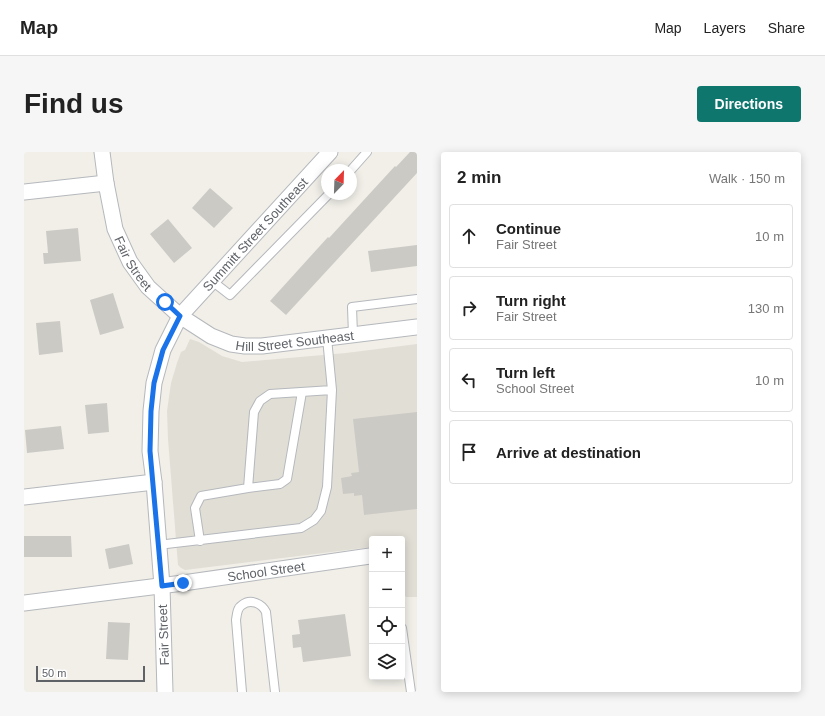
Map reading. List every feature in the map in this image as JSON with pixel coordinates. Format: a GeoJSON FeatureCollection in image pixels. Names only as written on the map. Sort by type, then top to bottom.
{"type":"FeatureCollection","features":[{"type":"Feature","properties":{"kind":"street","name":"Fair Street"},"geometry":{"type":"LineString","coordinates":[[102,152],[106,183],[115,229],[130,262],[148,287],[180,316],[163,350],[154,383],[151,411],[150,451],[154,482],[162,586],[165,692]]}},
{"type":"Feature","properties":{"kind":"street","name":"Summitt Street Southeast"},"geometry":{"type":"LineString","coordinates":[[180,316],[330,152]]}},
{"type":"Feature","properties":{"kind":"street"},"geometry":{"type":"LineString","coordinates":[[24,192],[106,183]]}},
{"type":"Feature","properties":{"kind":"street","name":"Hill Street Southeast"},"geometry":{"type":"LineString","coordinates":[[180,316],[212,336],[231,344],[245,346],[262,346],[417,327]]}},
{"type":"Feature","properties":{"kind":"street"},"geometry":{"type":"LineString","coordinates":[[24,497],[154,482]]}},
{"type":"Feature","properties":{"kind":"street","name":"School Street"},"geometry":{"type":"LineString","coordinates":[[24,603],[162,586],[369,557]]}},
{"type":"Feature","properties":{"kind":"lane"},"geometry":{"type":"LineString","coordinates":[[356,164],[367,152]]}},
{"type":"Feature","properties":{"kind":"lane"},"geometry":{"type":"LineString","coordinates":[[212,281],[230,295],[323,200]]}},
{"type":"Feature","properties":{"kind":"lane"},"geometry":{"type":"LineString","coordinates":[[354,335],[352,307],[417,299]]}},
{"type":"Feature","properties":{"kind":"lane"},"geometry":{"type":"LineString","coordinates":[[158,546],[301,528],[314,520],[321,511],[327,488],[332,390],[327,338]]}},
{"type":"Feature","properties":{"kind":"lane"},"geometry":{"type":"LineString","coordinates":[[248,488],[254,412],[260,401],[270,394],[332,390]]}},
{"type":"Feature","properties":{"kind":"lane"},"geometry":{"type":"LineString","coordinates":[[200,541],[195,508],[201,496],[280,484],[287,479],[302,392]]}},
{"type":"Feature","properties":{"kind":"lane"},"geometry":{"type":"LineString","coordinates":[[242,692],[236,620],[238,610],[242,604],[248,602],[258,603],[264,607],[266,612],[275,692]]}},
{"type":"Feature","properties":{"kind":"lane"},"geometry":{"type":"LineString","coordinates":[[404,644],[411,692]]}},
{"type":"Feature","properties":{"kind":"shaded area"},"geometry":{"type":"Polygon","coordinates":[[[190,339],[199,342],[222,356],[242,362],[346,353],[417,344],[417,597],[406,597],[405,596],[405,536],[369,536],[369,547],[185,570],[178,565],[167,411],[171,383],[181,352],[185,350],[190,339]]]}},
{"type":"Feature","properties":{"kind":"building"},"geometry":{"type":"Polygon","coordinates":[[[410,152],[417,152],[417,173],[286,315],[270,301],[328,237],[329,238],[395,166],[396,167],[410,152]]]}},
{"type":"Feature","properties":{"kind":"building"},"geometry":{"type":"Polygon","coordinates":[[[210,188],[233,208],[214,228],[192,208],[210,188]]]}},
{"type":"Feature","properties":{"kind":"building"},"geometry":{"type":"Polygon","coordinates":[[[168,219],[192,248],[174,263],[150,234],[168,219]]]}},
{"type":"Feature","properties":{"kind":"building"},"geometry":{"type":"Polygon","coordinates":[[[78,228],[81,261],[44,264],[43,253],[48,253],[46,231],[78,228]]]}},
{"type":"Feature","properties":{"kind":"building"},"geometry":{"type":"Polygon","coordinates":[[[417,245],[417,266],[371,272],[368,251],[417,245]]]}},
{"type":"Feature","properties":{"kind":"building"},"geometry":{"type":"Polygon","coordinates":[[[113,293],[124,328],[100,335],[90,300],[113,293]]]}},
{"type":"Feature","properties":{"kind":"building"},"geometry":{"type":"Polygon","coordinates":[[[60,321],[63,352],[39,355],[36,323],[60,321]]]}},
{"type":"Feature","properties":{"kind":"building"},"geometry":{"type":"Polygon","coordinates":[[[107,403],[109,432],[88,434],[85,405],[107,403]]]}},
{"type":"Feature","properties":{"kind":"building"},"geometry":{"type":"Polygon","coordinates":[[[417,412],[417,509],[364,515],[362,495],[354,496],[354,493],[343,494],[341,478],[352,476],[351,473],[359,472],[353,419],[417,412]]]}},
{"type":"Feature","properties":{"kind":"building"},"geometry":{"type":"Polygon","coordinates":[[[61,426],[64,449],[27,453],[25,430],[61,426]]]}},
{"type":"Feature","properties":{"kind":"building"},"geometry":{"type":"Polygon","coordinates":[[[24,536],[71,536],[72,557],[24,557],[24,536]]]}},
{"type":"Feature","properties":{"kind":"building"},"geometry":{"type":"Polygon","coordinates":[[[129,544],[133,564],[109,569],[105,549],[129,544]]]}},
{"type":"Feature","properties":{"kind":"building"},"geometry":{"type":"Polygon","coordinates":[[[345,614],[351,656],[303,662],[301,647],[293,648],[292,635],[300,634],[298,620],[345,614]]]}},
{"type":"Feature","properties":{"kind":"building"},"geometry":{"type":"Polygon","coordinates":[[[108,622],[130,623],[128,660],[106,659],[108,622]]]}},
{"type":"Feature","properties":{"kind":"route"},"geometry":{"type":"LineString","coordinates":[[165,302],[180,316],[163,350],[154,383],[151,411],[150,451],[154,482],[162,586],[183,583]]}}]}
